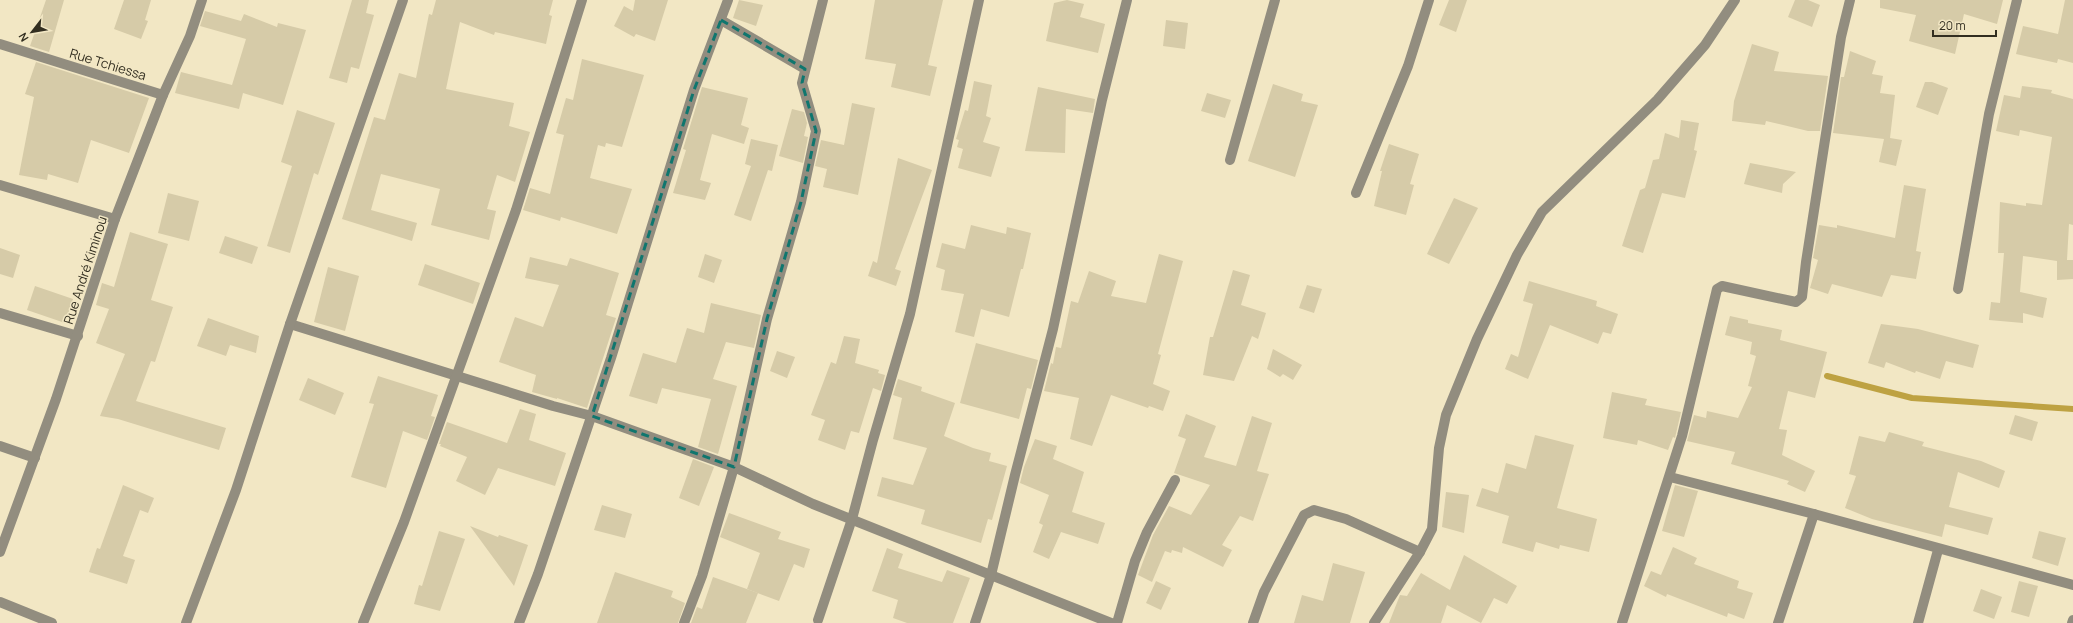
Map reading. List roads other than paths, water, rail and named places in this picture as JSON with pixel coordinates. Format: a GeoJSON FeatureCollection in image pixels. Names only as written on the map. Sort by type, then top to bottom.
{"type":"FeatureCollection","features":[{"type":"Feature","properties":{"kind":"street","name":"Rue André Kiminou"},"geometry":{"type":"LineString","coordinates":[[0,552],[78,336],[115,219],[163,95],[190,36],[202,0]]}},
{"type":"Feature","properties":{"kind":"street"},"geometry":{"type":"LineString","coordinates":[[186,623],[236,490],[290,324],[402,0]]}},
{"type":"Feature","properties":{"kind":"street"},"geometry":{"type":"LineString","coordinates":[[363,623],[404,522],[516,210],[582,0]]}},
{"type":"Feature","properties":{"kind":"street"},"geometry":{"type":"LineString","coordinates":[[519,623],[538,574],[592,416],[694,90],[728,0]]}},
{"type":"Feature","properties":{"kind":"street"},"geometry":{"type":"LineString","coordinates":[[684,623],[702,576],[734,467],[767,319],[801,202],[816,131],[802,84],[823,0]]}},
{"type":"Feature","properties":{"kind":"street"},"geometry":{"type":"LineString","coordinates":[[818,620],[852,519],[873,440],[910,314],[979,0]]}},
{"type":"Feature","properties":{"kind":"street"},"geometry":{"type":"LineString","coordinates":[[975,623],[991,575],[1053,329],[1102,100],[1127,0]]}},
{"type":"Feature","properties":{"kind":"street"},"geometry":{"type":"LineString","coordinates":[[1230,160],[1275,0]]}},
{"type":"Feature","properties":{"kind":"street"},"geometry":{"type":"LineString","coordinates":[[1356,193],[1408,66],[1429,0]]}},
{"type":"Feature","properties":{"kind":"street"},"geometry":{"type":"LineString","coordinates":[[1374,623],[1420,552],[1432,529],[1439,448],[1446,415],[1477,339],[1524,243],[1542,212],[1657,100],[1705,45],[1735,0]]}},
{"type":"Feature","properties":{"kind":"street"},"geometry":{"type":"LineString","coordinates":[[1622,623],[1682,436],[1717,289],[1722,286],[1796,302],[1802,297],[1806,262],[1841,37],[1850,0]]}},
{"type":"Feature","properties":{"kind":"street"},"geometry":{"type":"LineString","coordinates":[[1958,288],[1989,114],[2017,0]]}},
{"type":"Feature","properties":{"kind":"street"},"geometry":{"type":"LineString","coordinates":[[721,20],[805,68]]}},
{"type":"Feature","properties":{"kind":"street","name":"Rue Tchiessa"},"geometry":{"type":"LineString","coordinates":[[0,44],[163,95]]}},
{"type":"Feature","properties":{"kind":"street"},"geometry":{"type":"LineString","coordinates":[[0,184],[115,219]]}},
{"type":"Feature","properties":{"kind":"street"},"geometry":{"type":"LineString","coordinates":[[0,313],[78,336]]}},
{"type":"Feature","properties":{"kind":"street"},"geometry":{"type":"LineString","coordinates":[[290,324],[456,376],[592,416],[734,467],[813,504],[1111,623]]}},
{"type":"Feature","properties":{"kind":"street"},"geometry":{"type":"LineString","coordinates":[[0,446],[35,458]]}},
{"type":"Feature","properties":{"kind":"street"},"geometry":{"type":"LineString","coordinates":[[1670,477],[1814,514],[1938,550],[2073,585]]}},
{"type":"Feature","properties":{"kind":"street"},"geometry":{"type":"LineString","coordinates":[[1117,623],[1135,561],[1147,532],[1175,480]]}},
{"type":"Feature","properties":{"kind":"street"},"geometry":{"type":"LineString","coordinates":[[1252,623],[1264,592],[1304,515],[1314,510],[1346,519],[1420,552]]}},
{"type":"Feature","properties":{"kind":"street"},"geometry":{"type":"LineString","coordinates":[[1778,623],[1814,514]]}},
{"type":"Feature","properties":{"kind":"street"},"geometry":{"type":"LineString","coordinates":[[1918,623],[1938,550]]}},
{"type":"Feature","properties":{"kind":"street"},"geometry":{"type":"LineString","coordinates":[[0,602],[52,623]]}},
{"type":"Feature","properties":{"kind":"waterway"},"geometry":{"type":"LineString","coordinates":[[1827,376],[1912,398],[2073,409]]}}]}
